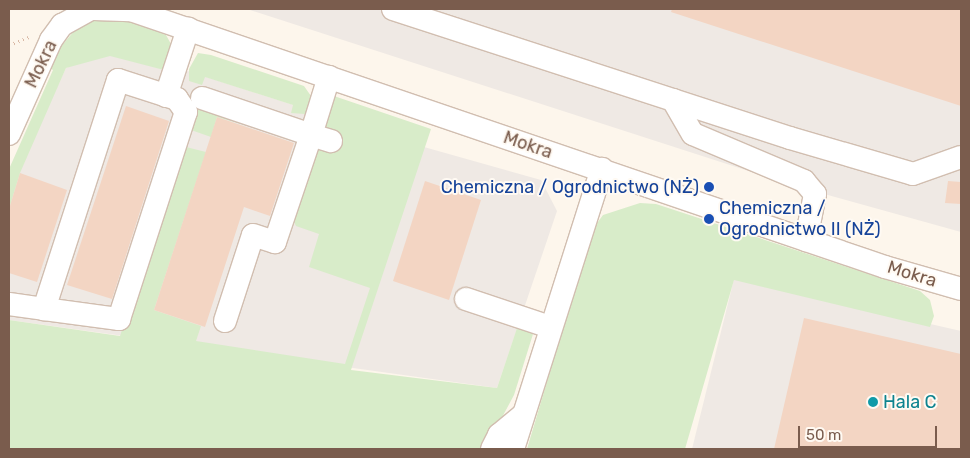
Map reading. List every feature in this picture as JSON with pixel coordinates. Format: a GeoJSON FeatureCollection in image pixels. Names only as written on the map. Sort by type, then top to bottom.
{"type":"FeatureCollection","features":[{"type":"Feature","properties":{"kind":"street","name":"Mokra"},"geometry":{"type":"LineString","coordinates":[[9,134],[51,40],[62,25],[93,9],[131,10],[806,240],[961,289]]}},
{"type":"Feature","properties":{"kind":"street"},"geometry":{"type":"LineString","coordinates":[[393,9],[673,100],[913,174],[961,157]]}},
{"type":"Feature","properties":{"kind":"street"},"geometry":{"type":"LineString","coordinates":[[166,96],[188,30]]}},
{"type":"Feature","properties":{"kind":"street"},"geometry":{"type":"LineString","coordinates":[[225,321],[253,235],[276,242],[321,138],[329,77]]}},
{"type":"Feature","properties":{"kind":"street"},"geometry":{"type":"LineString","coordinates":[[9,304],[44,309],[119,319],[186,112],[177,99],[118,80],[44,309]]}},
{"type":"Feature","properties":{"kind":"street"},"geometry":{"type":"LineString","coordinates":[[202,98],[321,138]]}},
{"type":"Feature","properties":{"kind":"street"},"geometry":{"type":"LineString","coordinates":[[673,100],[693,134],[804,182],[815,194],[806,240]]}},
{"type":"Feature","properties":{"kind":"street"},"geometry":{"type":"LineString","coordinates":[[513,449],[550,327],[602,170]]}},
{"type":"Feature","properties":{"kind":"street"},"geometry":{"type":"LineString","coordinates":[[466,299],[550,327]]}},
{"type":"Feature","properties":{"kind":"street"},"geometry":{"type":"LineString","coordinates":[[492,449],[499,435],[523,415]]}},
{"type":"Feature","properties":{"kind":"shaded area"},"geometry":{"type":"Polygon","coordinates":[[[247,9],[961,9],[961,232],[792,185],[247,9]]]}},
{"type":"Feature","properties":{"kind":"shaded area"},"geometry":{"type":"Polygon","coordinates":[[[113,47],[424,147],[541,180],[557,211],[497,388],[9,320],[9,191],[66,68],[113,47]]]}},
{"type":"Feature","properties":{"kind":"shaded area"},"geometry":{"type":"Polygon","coordinates":[[[734,279],[961,331],[961,449],[692,449],[734,279]]]}},
{"type":"Feature","properties":{"kind":"green space"},"geometry":{"type":"Polygon","coordinates":[[[104,18],[127,20],[166,35],[171,44],[164,70],[110,56],[66,68],[20,173],[9,209],[9,169],[53,70],[48,67],[54,55],[74,31],[91,21],[104,18]]]}},
{"type":"Feature","properties":{"kind":"green space"},"geometry":{"type":"Polygon","coordinates":[[[198,53],[211,55],[304,86],[311,96],[305,114],[291,113],[293,105],[205,77],[202,85],[189,81],[189,69],[198,53]]]}},
{"type":"Feature","properties":{"kind":"green space"},"geometry":{"type":"Polygon","coordinates":[[[334,96],[431,129],[351,370],[497,388],[519,322],[533,334],[514,395],[485,449],[9,449],[9,320],[120,336],[182,146],[206,152],[154,310],[201,326],[196,341],[345,364],[370,288],[309,267],[319,234],[296,226],[292,218],[334,96]]]}},
{"type":"Feature","properties":{"kind":"green space"},"geometry":{"type":"Polygon","coordinates":[[[199,105],[268,132],[217,117],[211,137],[191,130],[199,105]]]}},
{"type":"Feature","properties":{"kind":"green space"},"geometry":{"type":"Polygon","coordinates":[[[640,203],[656,204],[920,291],[930,300],[934,316],[930,327],[734,280],[685,449],[527,449],[592,230],[603,215],[640,203]]]}},
{"type":"Feature","properties":{"kind":"building"},"geometry":{"type":"Polygon","coordinates":[[[672,9],[961,9],[961,106],[671,12],[672,9]]]}},
{"type":"Feature","properties":{"kind":"building"},"geometry":{"type":"Polygon","coordinates":[[[126,106],[169,121],[112,299],[67,285],[126,106]]]}},
{"type":"Feature","properties":{"kind":"building"},"geometry":{"type":"Polygon","coordinates":[[[217,117],[294,143],[270,216],[244,207],[205,327],[154,310],[217,117]]]}},
{"type":"Feature","properties":{"kind":"building"},"geometry":{"type":"Polygon","coordinates":[[[20,173],[67,190],[37,282],[9,273],[9,209],[20,173]]]}},
{"type":"Feature","properties":{"kind":"building"},"geometry":{"type":"Polygon","coordinates":[[[425,181],[481,200],[449,300],[393,281],[425,181]]]}},
{"type":"Feature","properties":{"kind":"building"},"geometry":{"type":"Polygon","coordinates":[[[948,181],[961,182],[961,204],[945,203],[948,181]]]}},
{"type":"Feature","properties":{"kind":"building","name":"Hala C"},"geometry":{"type":"Polygon","coordinates":[[[804,318],[961,354],[961,449],[774,449],[804,318]]]}},
{"type":"Feature","properties":{"kind":"place","name":"Chemiczna / Ogrodnictwo (NŻ)"},"geometry":{"type":"Point","coordinates":[709,187]}},
{"type":"Feature","properties":{"kind":"place","name":"Chemiczna / Ogrodnictwo II (NŻ)"},"geometry":{"type":"Point","coordinates":[709,219]}},
{"type":"Feature","properties":{"kind":"place","name":"Hala C"},"geometry":{"type":"Point","coordinates":[873,402]}}]}
